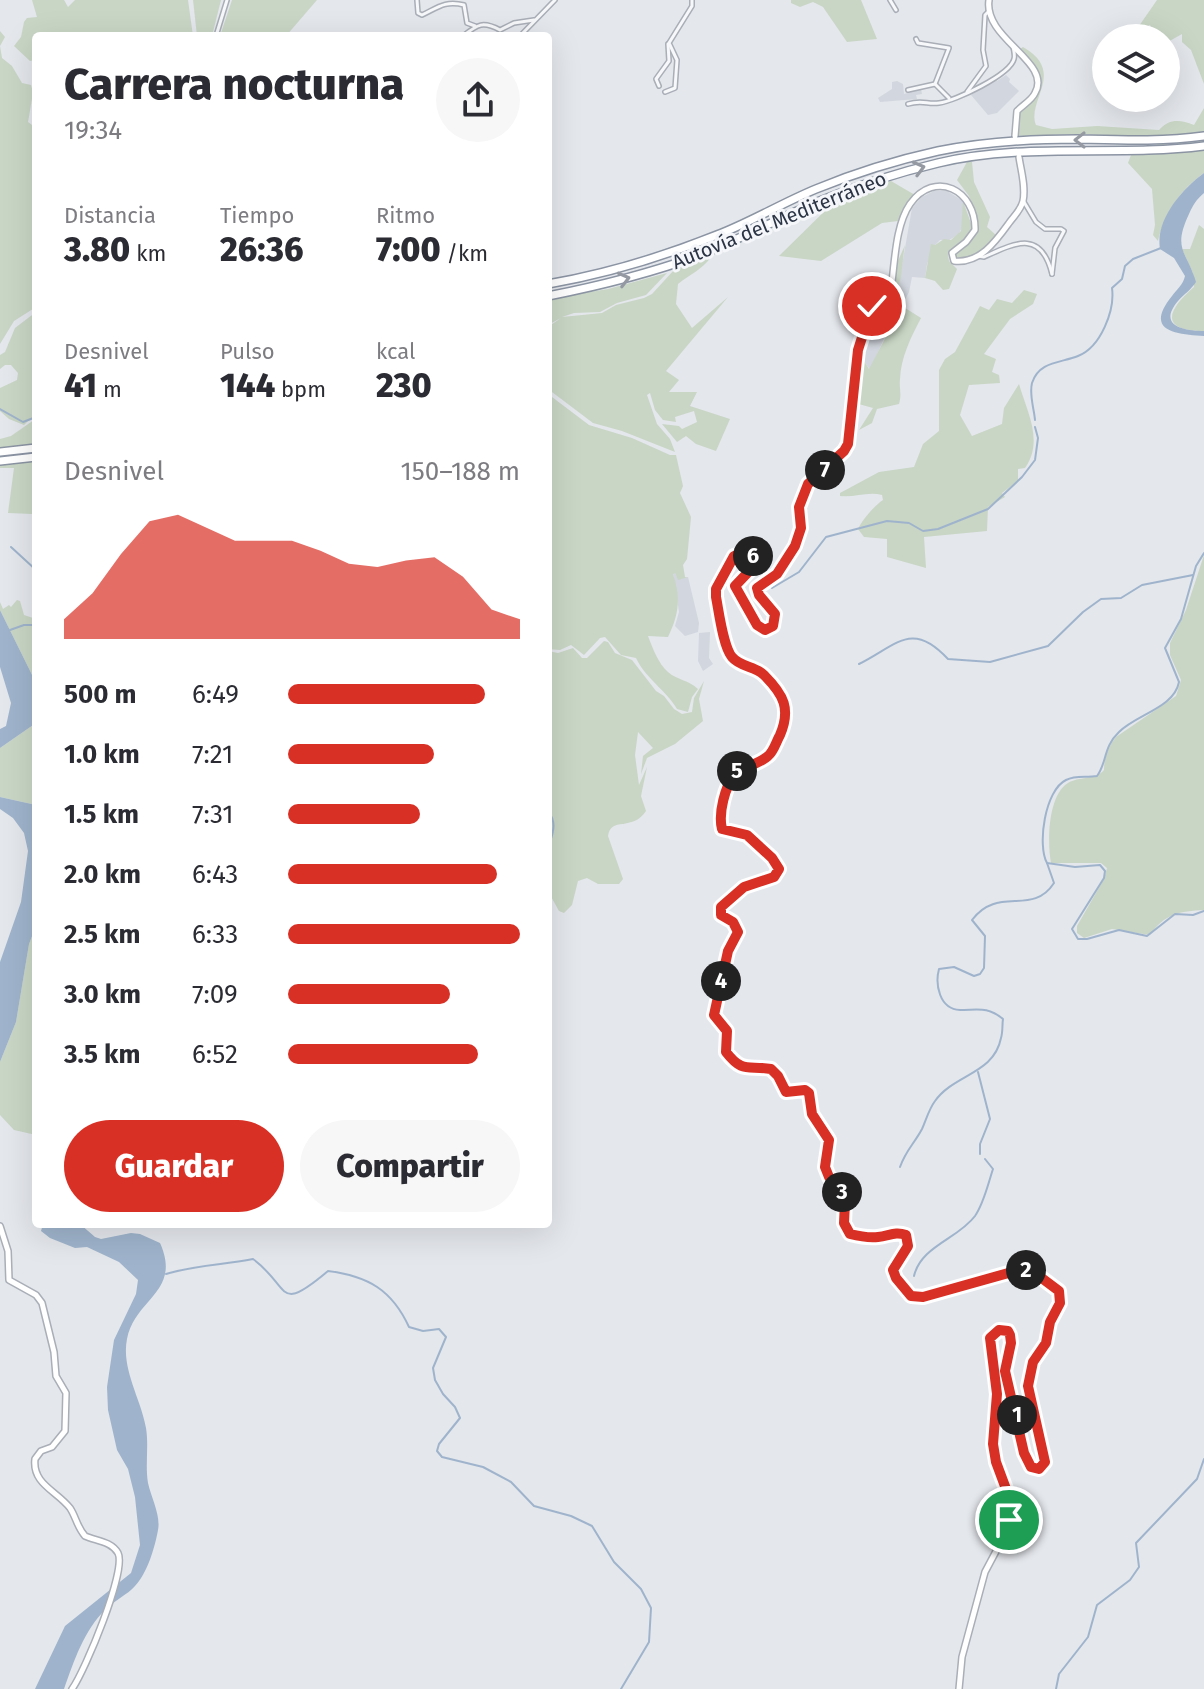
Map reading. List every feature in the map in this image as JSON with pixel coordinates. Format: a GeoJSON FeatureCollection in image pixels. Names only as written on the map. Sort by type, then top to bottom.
{"type":"FeatureCollection","features":[{"type":"Feature","properties":{"kind":"highway","name":"Autovía del Mediterráneo"},"geometry":{"type":"LineString","coordinates":[[552,283],[668,254],[720,234],[816,189],[878,167],[937,152],[997,142],[1158,141],[1204,136]]}},
{"type":"Feature","properties":{"kind":"highway","name":"Autovía del Mediterráneo"},"geometry":{"type":"LineString","coordinates":[[552,295],[636,276],[700,255],[820,201],[883,177],[942,162],[1038,150],[1158,150],[1204,146]]}},
{"type":"Feature","properties":{"kind":"highway"},"geometry":{"type":"LineString","coordinates":[[0,452],[32,448]]}},
{"type":"Feature","properties":{"kind":"highway"},"geometry":{"type":"LineString","coordinates":[[0,461],[32,457]]}},
{"type":"Feature","properties":{"kind":"main road"},"geometry":{"type":"LineString","coordinates":[[988,6],[1000,34],[1028,58],[1038,88],[1034,96],[1017,111],[1015,136]]}},
{"type":"Feature","properties":{"kind":"main road"},"geometry":{"type":"LineString","coordinates":[[959,1689],[962,1657],[985,1572],[1002,1540],[1011,1508],[993,1444],[997,1394],[990,1338],[999,1330],[1008,1331],[1010,1335],[1006,1377],[1024,1453],[1031,1467],[1039,1469],[1045,1462],[1029,1398],[1029,1375],[1033,1362],[1046,1343],[1050,1322],[1062,1298],[1057,1288],[1027,1270],[923,1297],[911,1296],[893,1270],[908,1246],[906,1235],[899,1232],[879,1237],[858,1236],[846,1229],[842,1192],[825,1167],[829,1140],[812,1114],[809,1093],[805,1090],[786,1092],[771,1069],[742,1068],[726,1052],[728,1036],[724,1026],[715,1018],[715,1008],[728,951],[738,932],[733,922],[721,915],[721,907],[744,887],[774,877],[779,869],[772,858],[747,835],[722,829],[720,820],[731,779],[740,770],[772,753],[787,712],[786,704],[766,677],[733,659],[728,651],[716,589],[734,556],[744,553],[752,555],[755,565],[735,586],[761,629],[770,628],[775,623],[775,614],[757,588],[777,574],[795,546],[801,528],[799,507],[808,484],[848,444],[861,334],[872,306],[887,296],[891,289],[903,217],[915,198],[927,190],[938,186],[950,187],[968,202],[975,230],[952,253],[952,258],[961,262],[978,255],[1000,238],[1022,207],[1019,157]]}},
{"type":"Feature","properties":{"kind":"main road"},"geometry":{"type":"LineString","coordinates":[[0,1226],[8,1251],[9,1280],[36,1295],[42,1303],[54,1352],[56,1376],[66,1393],[65,1431],[52,1447],[41,1451],[35,1459],[36,1474],[67,1505],[85,1536],[112,1545],[120,1556],[120,1570],[84,1672],[72,1689]]}},
{"type":"Feature","properties":{"kind":"street"},"geometry":{"type":"LineString","coordinates":[[217,32],[227,0]]}},
{"type":"Feature","properties":{"kind":"street"},"geometry":{"type":"LineString","coordinates":[[417,0],[418,13],[422,15],[435,5],[458,2],[464,5],[467,23],[475,26]]}},
{"type":"Feature","properties":{"kind":"street"},"geometry":{"type":"LineString","coordinates":[[524,32],[555,0]]}},
{"type":"Feature","properties":{"kind":"street"},"geometry":{"type":"LineString","coordinates":[[659,86],[656,79],[669,61],[667,46],[692,6],[692,0]]}},
{"type":"Feature","properties":{"kind":"street"},"geometry":{"type":"LineString","coordinates":[[890,0],[896,10]]}},
{"type":"Feature","properties":{"kind":"street"},"geometry":{"type":"LineString","coordinates":[[967,94],[986,66],[983,50],[988,6]]}},
{"type":"Feature","properties":{"kind":"street"},"geometry":{"type":"LineString","coordinates":[[468,32],[486,23],[500,30],[514,23],[534,20]]}},
{"type":"Feature","properties":{"kind":"street"},"geometry":{"type":"LineString","coordinates":[[916,39],[918,43],[949,48],[935,84]]}},
{"type":"Feature","properties":{"kind":"street"},"geometry":{"type":"LineString","coordinates":[[665,92],[675,88],[677,60],[669,43]]}},
{"type":"Feature","properties":{"kind":"street"},"geometry":{"type":"LineString","coordinates":[[908,104],[920,100],[939,103],[967,94],[1004,74],[1014,60],[1013,47]]}},
{"type":"Feature","properties":{"kind":"street"},"geometry":{"type":"LineString","coordinates":[[935,84],[949,99]]}},
{"type":"Feature","properties":{"kind":"street"},"geometry":{"type":"LineString","coordinates":[[908,90],[935,84]]}},
{"type":"Feature","properties":{"kind":"street"},"geometry":{"type":"LineString","coordinates":[[978,255],[979,258],[984,257],[1025,242],[1042,250],[1052,274],[1053,257],[1064,231],[1045,229],[1036,222],[1023,201]]}},
{"type":"Feature","properties":{"kind":"shaded area"},"geometry":{"type":"Polygon","coordinates":[[[1006,75],[1019,91],[997,113],[988,115],[971,95],[994,78],[997,81],[1006,75]]]}},
{"type":"Feature","properties":{"kind":"shaded area"},"geometry":{"type":"Polygon","coordinates":[[[892,82],[903,84],[904,94],[921,89],[922,94],[916,95],[917,99],[880,102],[878,98],[892,89],[892,82]]]}},
{"type":"Feature","properties":{"kind":"shaded area"},"geometry":{"type":"Polygon","coordinates":[[[934,191],[947,191],[963,201],[963,226],[958,235],[949,240],[940,240],[935,245],[925,278],[912,277],[909,292],[870,370],[863,359],[878,308],[892,301],[897,294],[912,208],[922,197],[934,191]]]}},
{"type":"Feature","properties":{"kind":"shaded area"},"geometry":{"type":"Polygon","coordinates":[[[673,573],[678,579],[688,577],[699,623],[698,632],[685,636],[675,626],[679,612],[673,573]]]}},
{"type":"Feature","properties":{"kind":"shaded area"},"geometry":{"type":"Polygon","coordinates":[[[710,632],[709,658],[713,664],[703,671],[698,661],[699,633],[710,632]]]}},
{"type":"Feature","properties":{"kind":"green space"},"geometry":{"type":"Polygon","coordinates":[[[32,0],[64,0],[68,7],[75,0],[188,0],[192,32],[32,32],[30,61],[14,46],[21,37],[27,18],[37,17],[32,0]]]}},
{"type":"Feature","properties":{"kind":"green space"},"geometry":{"type":"Polygon","coordinates":[[[193,0],[221,0],[213,32],[197,32],[193,0]]]}},
{"type":"Feature","properties":{"kind":"green space"},"geometry":{"type":"Polygon","coordinates":[[[232,0],[317,0],[289,32],[221,32],[232,0]]]}},
{"type":"Feature","properties":{"kind":"green space"},"geometry":{"type":"Polygon","coordinates":[[[791,0],[861,0],[877,39],[847,42],[823,7],[813,2],[800,7],[791,0]]]}},
{"type":"Feature","properties":{"kind":"green space"},"geometry":{"type":"Polygon","coordinates":[[[1157,0],[1204,0],[1204,84],[1191,50],[1182,42],[1180,24],[1140,24],[1157,0]]]}},
{"type":"Feature","properties":{"kind":"green space"},"geometry":{"type":"Polygon","coordinates":[[[0,46],[2,58],[12,66],[22,83],[31,85],[32,89],[28,122],[32,125],[32,310],[14,321],[0,344],[0,46]]]}},
{"type":"Feature","properties":{"kind":"green space"},"geometry":{"type":"Polygon","coordinates":[[[1023,47],[1036,57],[1044,76],[1034,116],[1036,125],[1052,129],[1097,126],[1159,130],[1175,121],[1194,125],[1204,108],[1204,173],[1175,203],[1158,241],[1153,235],[1152,189],[1128,163],[1131,155],[1158,154],[1157,137],[1080,134],[1012,136],[1011,133],[1018,132],[1019,112],[1035,98],[1040,85],[1032,61],[1020,49],[1023,47]]]}},
{"type":"Feature","properties":{"kind":"green space"},"geometry":{"type":"Polygon","coordinates":[[[967,162],[972,162],[974,182],[990,217],[987,227],[997,236],[979,252],[956,259],[956,252],[969,242],[977,227],[969,196],[957,180],[967,162]]]}},
{"type":"Feature","properties":{"kind":"green space"},"geometry":{"type":"Polygon","coordinates":[[[891,181],[915,195],[906,204],[898,221],[882,223],[821,261],[779,256],[836,200],[891,181]]]}},
{"type":"Feature","properties":{"kind":"green space"},"geometry":{"type":"Polygon","coordinates":[[[963,201],[972,226],[970,236],[948,255],[949,261],[957,269],[949,289],[943,290],[935,281],[925,278],[931,244],[951,240],[961,231],[963,201]]]}},
{"type":"Feature","properties":{"kind":"green space"},"geometry":{"type":"Polygon","coordinates":[[[1199,225],[1204,229],[1204,331],[1180,327],[1172,318],[1173,311],[1194,287],[1193,273],[1182,249],[1190,249],[1199,225]]]}},
{"type":"Feature","properties":{"kind":"green space"},"geometry":{"type":"Polygon","coordinates":[[[905,245],[897,289],[887,303],[878,308],[863,359],[869,369],[902,306],[921,318],[902,363],[899,404],[877,409],[872,423],[859,430],[873,408],[855,403],[862,342],[874,307],[892,295],[898,261],[905,245]]]}},
{"type":"Feature","properties":{"kind":"green space"},"geometry":{"type":"Polygon","coordinates":[[[711,257],[678,284],[676,304],[692,328],[728,297],[666,371],[679,380],[669,392],[697,392],[690,406],[730,419],[716,451],[696,444],[686,436],[677,442],[662,424],[682,429],[697,422],[694,411],[675,417],[676,422],[663,420],[655,410],[650,393],[647,395],[657,424],[670,439],[675,452],[593,423],[552,392],[552,324],[561,318],[552,323],[552,298],[608,289],[667,273],[646,295],[617,303],[600,312],[574,313],[562,317],[602,313],[616,305],[652,294],[674,270],[711,257]]]}},
{"type":"Feature","properties":{"kind":"green space"},"geometry":{"type":"Polygon","coordinates":[[[1024,290],[1037,294],[1033,304],[1010,319],[984,354],[996,359],[992,372],[999,375],[1000,383],[969,385],[960,415],[972,436],[1002,424],[1004,408],[1019,384],[1034,437],[1031,458],[1025,468],[1018,469],[1018,481],[1002,493],[1005,497],[988,507],[987,531],[924,537],[926,568],[887,557],[887,539],[864,537],[858,529],[883,500],[882,495],[840,496],[840,493],[879,472],[914,467],[923,444],[939,431],[939,370],[945,359],[955,352],[980,306],[989,310],[997,299],[1012,303],[1024,290]]]}},
{"type":"Feature","properties":{"kind":"green space"},"geometry":{"type":"Polygon","coordinates":[[[32,315],[32,419],[24,425],[0,411],[0,388],[17,380],[18,373],[11,365],[0,369],[0,355],[5,352],[15,328],[32,315]]]}},
{"type":"Feature","properties":{"kind":"green space"},"geometry":{"type":"Polygon","coordinates":[[[552,397],[589,425],[676,455],[683,486],[680,493],[691,517],[687,559],[683,565],[685,577],[688,577],[678,580],[673,574],[678,606],[668,637],[648,636],[664,668],[698,689],[688,712],[677,709],[636,658],[621,655],[605,637],[600,638],[584,655],[571,645],[560,650],[552,649],[552,397]]]}},
{"type":"Feature","properties":{"kind":"green space"},"geometry":{"type":"Polygon","coordinates":[[[32,421],[32,514],[8,513],[14,468],[0,468],[0,439],[11,436],[32,421]]]}},
{"type":"Feature","properties":{"kind":"green space"},"geometry":{"type":"Polygon","coordinates":[[[1204,555],[1204,910],[1173,915],[1161,922],[1150,935],[1112,929],[1084,938],[1077,933],[1077,926],[1107,868],[1101,863],[1051,863],[1049,832],[1056,798],[1068,783],[1096,776],[1104,770],[1107,753],[1116,737],[1176,696],[1181,680],[1170,655],[1170,643],[1186,610],[1204,555]]]}},
{"type":"Feature","properties":{"kind":"green space"},"geometry":{"type":"Polygon","coordinates":[[[17,600],[20,601],[24,615],[32,618],[32,675],[0,610],[0,602],[3,609],[9,605],[11,607],[17,600]]]}},
{"type":"Feature","properties":{"kind":"green space"},"geometry":{"type":"Polygon","coordinates":[[[604,641],[608,642],[615,653],[632,660],[656,691],[682,714],[692,712],[694,698],[704,681],[699,699],[703,721],[675,744],[647,758],[641,774],[643,756],[653,748],[638,732],[635,755],[639,785],[647,767],[641,796],[646,811],[635,821],[613,827],[608,836],[623,879],[619,884],[598,884],[587,878],[578,881],[572,905],[564,913],[559,911],[552,898],[552,652],[573,648],[582,658],[587,658],[604,641]]]}},
{"type":"Feature","properties":{"kind":"green space"},"geometry":{"type":"Polygon","coordinates":[[[32,726],[32,804],[0,797],[0,748],[32,726]]]}},
{"type":"Feature","properties":{"kind":"green space"},"geometry":{"type":"Polygon","coordinates":[[[32,936],[32,1134],[14,1130],[0,1115],[0,1062],[16,1022],[32,936]]]}},
{"type":"Feature","properties":{"kind":"water"},"geometry":{"type":"Polygon","coordinates":[[[1204,173],[1204,193],[1192,208],[1181,243],[1196,282],[1178,301],[1170,316],[1181,328],[1204,331],[1204,336],[1174,332],[1162,324],[1164,308],[1185,276],[1174,258],[1160,249],[1160,238],[1172,206],[1204,173]]]}},
{"type":"Feature","properties":{"kind":"water"},"geometry":{"type":"Polygon","coordinates":[[[0,610],[32,675],[32,726],[0,748],[0,729],[6,726],[11,703],[0,667],[0,610]]]}},
{"type":"Feature","properties":{"kind":"water"},"geometry":{"type":"Polygon","coordinates":[[[0,797],[32,804],[32,936],[16,1022],[0,1062],[0,962],[21,902],[28,851],[24,833],[13,818],[0,809],[0,797]]]}},
{"type":"Feature","properties":{"kind":"water"},"geometry":{"type":"Polygon","coordinates":[[[42,1228],[85,1228],[101,1239],[140,1234],[160,1243],[165,1260],[161,1284],[132,1325],[126,1350],[129,1373],[146,1428],[147,1476],[159,1525],[157,1537],[139,1581],[106,1609],[92,1626],[80,1646],[64,1689],[35,1689],[65,1626],[131,1573],[140,1545],[135,1497],[128,1469],[117,1450],[108,1410],[107,1387],[114,1340],[136,1294],[138,1280],[119,1262],[87,1247],[75,1248],[41,1231],[42,1228]]]}},
{"type":"Feature","properties":{"kind":"waterway"},"geometry":{"type":"LineString","coordinates":[[1035,420],[1031,392],[1035,376],[1045,367],[1078,356],[1093,345],[1105,327],[1112,288],[1122,279],[1125,266],[1133,259],[1161,248]]}},
{"type":"Feature","properties":{"kind":"waterway"},"geometry":{"type":"LineString","coordinates":[[0,409],[23,422],[32,419]]}},
{"type":"Feature","properties":{"kind":"waterway"},"geometry":{"type":"LineString","coordinates":[[772,588],[799,572],[826,537],[887,521],[909,523],[923,531],[938,529],[988,509],[1035,460],[1038,438],[1035,427]]}},
{"type":"Feature","properties":{"kind":"waterway"},"geometry":{"type":"LineString","coordinates":[[11,547],[32,566]]}},
{"type":"Feature","properties":{"kind":"waterway"},"geometry":{"type":"LineString","coordinates":[[1204,553],[1196,566],[1181,619],[1165,648],[1179,682],[1176,691],[1163,704],[1119,732],[1110,743],[1097,776],[1070,778],[1059,786],[1048,806],[1043,831],[1047,863],[1075,867],[1100,865],[1105,871],[1104,878],[1072,929],[1078,939],[1119,930],[1147,936],[1175,914],[1193,915],[1204,911]]}},
{"type":"Feature","properties":{"kind":"waterway"},"geometry":{"type":"LineString","coordinates":[[859,664],[894,644],[914,638],[935,647],[948,659],[990,662],[1048,646],[1101,599],[1121,598],[1142,585],[1193,575]]}},
{"type":"Feature","properties":{"kind":"waterway"},"geometry":{"type":"LineString","coordinates":[[10,630],[32,625]]}},
{"type":"Feature","properties":{"kind":"waterway"},"geometry":{"type":"LineString","coordinates":[[552,818],[552,834]]}},
{"type":"Feature","properties":{"kind":"waterway"},"geometry":{"type":"LineString","coordinates":[[900,1167],[935,1101],[952,1085],[982,1067],[997,1050],[1002,1036],[1003,1019],[997,1015],[987,1010],[953,1009],[943,1001],[938,988],[939,969],[954,967],[974,976],[980,974],[984,968],[985,936],[972,920],[993,904],[1036,898],[1045,893],[1054,883],[1047,863]]}},
{"type":"Feature","properties":{"kind":"waterway"},"geometry":{"type":"LineString","coordinates":[[978,1072],[990,1119],[980,1144],[980,1154]]}},
{"type":"Feature","properties":{"kind":"waterway"},"geometry":{"type":"LineString","coordinates":[[914,1276],[924,1257],[975,1216],[993,1169],[985,1159]]}},
{"type":"Feature","properties":{"kind":"waterway"},"geometry":{"type":"LineString","coordinates":[[166,1274],[253,1259],[285,1292],[291,1294],[300,1292],[328,1271],[342,1273],[367,1281],[386,1294],[409,1327],[423,1331],[439,1329],[446,1337],[433,1368],[435,1380],[460,1418],[437,1451],[442,1457],[483,1467],[511,1482],[534,1506],[571,1516],[592,1526],[614,1562],[641,1589],[651,1608],[649,1642],[621,1689]]}},
{"type":"Feature","properties":{"kind":"waterway"},"geometry":{"type":"LineString","coordinates":[[1056,1689],[1059,1674],[1088,1637],[1097,1605],[1130,1580],[1139,1567],[1136,1543],[1197,1479],[1204,1459]]}},
{"type":"Feature","properties":{"kind":"route"},"geometry":{"type":"LineString","coordinates":[[872,306],[858,350],[848,444],[808,484],[799,507],[801,528],[795,546],[777,574],[757,588],[775,614],[775,623],[765,630],[761,629],[735,586],[755,565],[752,555],[744,553],[734,556],[716,589],[728,651],[740,664],[766,677],[786,704],[787,712],[772,753],[735,773],[726,793],[720,820],[722,829],[747,835],[778,864],[779,869],[774,877],[744,887],[721,907],[721,915],[737,926],[738,932],[728,951],[714,1015],[727,1031],[725,1050],[739,1066],[745,1069],[771,1069],[786,1092],[805,1090],[809,1093],[812,1114],[829,1140],[825,1167],[842,1192],[846,1229],[858,1236],[879,1237],[899,1232],[906,1235],[908,1246],[893,1270],[911,1296],[923,1297],[957,1286],[973,1285],[1019,1270],[1035,1273],[1059,1291],[1062,1298],[1050,1322],[1046,1343],[1033,1362],[1029,1375],[1029,1398],[1045,1462],[1042,1468],[1031,1467],[1024,1453],[1005,1371],[1010,1335],[1008,1331],[999,1330],[990,1338],[997,1394],[993,1444],[1009,1497],[1009,1520]]}}]}
